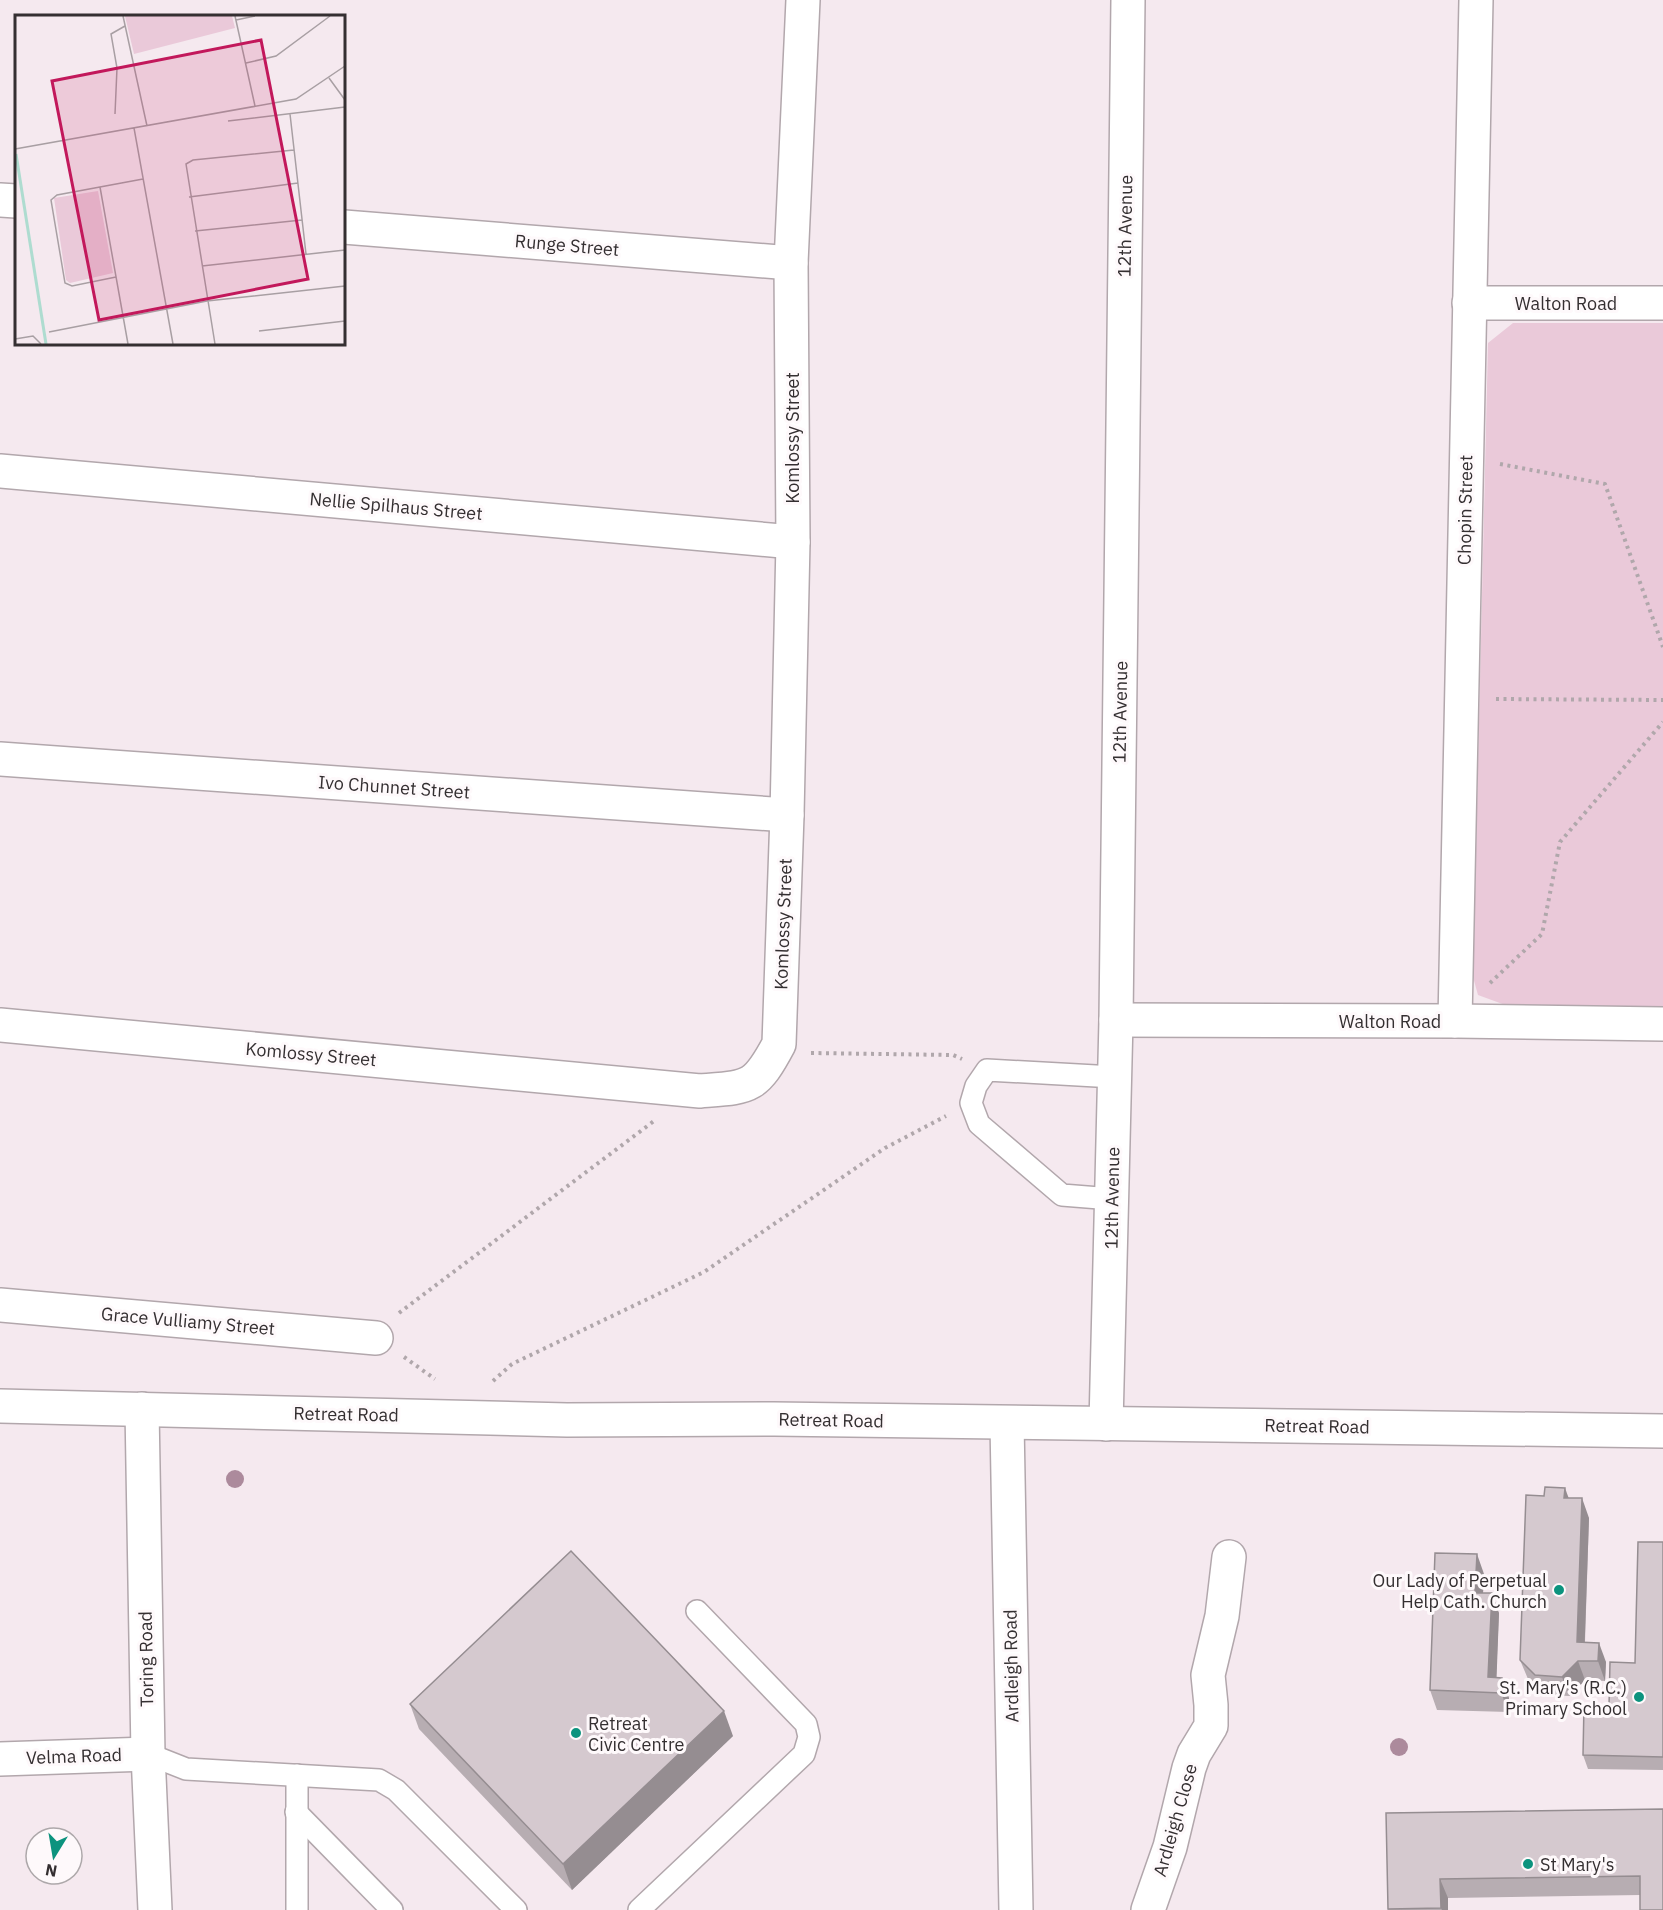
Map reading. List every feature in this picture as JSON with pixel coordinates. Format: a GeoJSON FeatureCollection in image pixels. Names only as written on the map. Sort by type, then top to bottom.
{"type":"FeatureCollection","features":[{"type":"Feature","properties":{"kind":"street","name":"Komlossy Street"},"geometry":{"type":"LineString","coordinates":[[0,1025],[700,1091],[740,1088],[765,1071],[779,1044],[793,542],[791,263],[803,0]]}},
{"type":"Feature","properties":{"kind":"street","name":"12th Avenue"},"geometry":{"type":"LineString","coordinates":[[1106,1424],[1116,1020],[1128,0]]}},
{"type":"Feature","properties":{"kind":"street","name":"Chopin Street"},"geometry":{"type":"LineString","coordinates":[[1455,1021],[1476,0]]}},
{"type":"Feature","properties":{"kind":"street"},"geometry":{"type":"LineString","coordinates":[[0,200],[15,201]]}},
{"type":"Feature","properties":{"kind":"street","name":"Runge Street"},"geometry":{"type":"LineString","coordinates":[[345,227],[791,263]]}},
{"type":"Feature","properties":{"kind":"street","name":"Walton Road"},"geometry":{"type":"LineString","coordinates":[[1468,303],[1663,303]]}},
{"type":"Feature","properties":{"kind":"street","name":"Nellie Spilhaus Street"},"geometry":{"type":"LineString","coordinates":[[0,471],[793,542]]}},
{"type":"Feature","properties":{"kind":"street","name":"Ivo Chunnet Street"},"geometry":{"type":"LineString","coordinates":[[0,759],[787,815]]}},
{"type":"Feature","properties":{"kind":"street","name":"Walton Road"},"geometry":{"type":"LineString","coordinates":[[1116,1020],[1663,1024]]}},
{"type":"Feature","properties":{"kind":"street","name":"Grace Vulliamy Street"},"geometry":{"type":"LineString","coordinates":[[0,1305],[376,1338]]}},
{"type":"Feature","properties":{"kind":"street","name":"Retreat Road"},"geometry":{"type":"LineString","coordinates":[[0,1406],[567,1420],[774,1419],[1663,1431]]}},
{"type":"Feature","properties":{"kind":"street","name":"Toring Road"},"geometry":{"type":"LineString","coordinates":[[142,1409],[148,1754],[155,1910]]}},
{"type":"Feature","properties":{"kind":"street","name":"Ardleigh Road"},"geometry":{"type":"LineString","coordinates":[[1007,1423],[1016,1910]]}},
{"type":"Feature","properties":{"kind":"street","name":"Ardleigh Close"},"geometry":{"type":"LineString","coordinates":[[1148,1910],[1175,1832],[1189,1768],[1194,1754],[1211,1726],[1208,1675],[1222,1616],[1229,1557]]}},
{"type":"Feature","properties":{"kind":"street","name":"Velma Road"},"geometry":{"type":"LineString","coordinates":[[0,1759],[148,1754]]}},
{"type":"Feature","properties":{"kind":"lane"},"geometry":{"type":"LineString","coordinates":[[1112,1199],[1062,1195],[979,1124],[971,1103],[976,1086],[987,1070],[1114,1077]]}},
{"type":"Feature","properties":{"kind":"lane"},"geometry":{"type":"LineString","coordinates":[[639,1910],[804,1754],[808,1744],[806,1724],[697,1611]]}},
{"type":"Feature","properties":{"kind":"lane"},"geometry":{"type":"LineString","coordinates":[[148,1754],[186,1769],[369,1778],[388,1784],[516,1910]]}},
{"type":"Feature","properties":{"kind":"lane"},"geometry":{"type":"LineString","coordinates":[[297,1775],[297,1910]]}},
{"type":"Feature","properties":{"kind":"lane"},"geometry":{"type":"LineString","coordinates":[[296,1812],[392,1910]]}},
{"type":"Feature","properties":{"kind":"path"},"geometry":{"type":"LineString","coordinates":[[1492,462],[1605,484],[1663,646]]}},
{"type":"Feature","properties":{"kind":"path"},"geometry":{"type":"LineString","coordinates":[[1461,699],[1663,700]]}},
{"type":"Feature","properties":{"kind":"path"},"geometry":{"type":"LineString","coordinates":[[1455,1021],[1478,994],[1542,934],[1560,842],[1663,722]]}},
{"type":"Feature","properties":{"kind":"path"},"geometry":{"type":"LineString","coordinates":[[779,1044],[810,1053],[953,1055],[987,1070]]}},
{"type":"Feature","properties":{"kind":"path"},"geometry":{"type":"LineString","coordinates":[[493,1381],[512,1364],[704,1272],[885,1148],[971,1103]]}},
{"type":"Feature","properties":{"kind":"path"},"geometry":{"type":"LineString","coordinates":[[376,1338],[398,1314],[657,1119]]}},
{"type":"Feature","properties":{"kind":"shaded area"},"geometry":{"type":"Polygon","coordinates":[[[1513,323],[1663,323],[1663,1009],[1508,1006],[1478,995],[1473,977],[1488,343],[1513,323]]]}},
{"type":"Feature","properties":{"kind":"building","name":"Our Lady of Perpetual Help Cath. Church"},"geometry":{"type":"Polygon","coordinates":[[[1545,1487],[1565,1488],[1564,1498],[1582,1498],[1577,1642],[1599,1643],[1598,1661],[1578,1661],[1562,1677],[1535,1675],[1520,1660],[1526,1495],[1544,1496],[1545,1487]]]}},
{"type":"Feature","properties":{"kind":"building"},"geometry":{"type":"Polygon","coordinates":[[[1638,1542],[1663,1542],[1663,1757],[1583,1755],[1584,1705],[1609,1706],[1610,1662],[1635,1663],[1638,1542]]]}},
{"type":"Feature","properties":{"kind":"building","name":"Retreat Civic Centre"},"geometry":{"type":"Polygon","coordinates":[[[571,1551],[724,1711],[563,1864],[410,1704],[571,1551]]]}},
{"type":"Feature","properties":{"kind":"building"},"geometry":{"type":"Polygon","coordinates":[[[1435,1553],[1477,1554],[1475,1593],[1492,1593],[1488,1677],[1502,1678],[1501,1693],[1430,1690],[1435,1553]]]}},
{"type":"Feature","properties":{"kind":"building","name":"St Mary's"},"geometry":{"type":"Polygon","coordinates":[[[1663,1809],[1663,1910],[1640,1910],[1640,1876],[1440,1879],[1441,1908],[1388,1909],[1386,1813],[1663,1809]]]}},
{"type":"Feature","properties":{"kind":"place","name":"Our Lady of Perpetual Help Cath. Church"},"geometry":{"type":"Point","coordinates":[1559,1590]}},
{"type":"Feature","properties":{"kind":"place","name":"St. Mary's (R.C.) Primary School"},"geometry":{"type":"Point","coordinates":[1639,1697]}},
{"type":"Feature","properties":{"kind":"place","name":"Retreat Civic Centre"},"geometry":{"type":"Point","coordinates":[576,1733]}},
{"type":"Feature","properties":{"kind":"place","name":"St Mary's"},"geometry":{"type":"Point","coordinates":[1528,1864]}}]}
